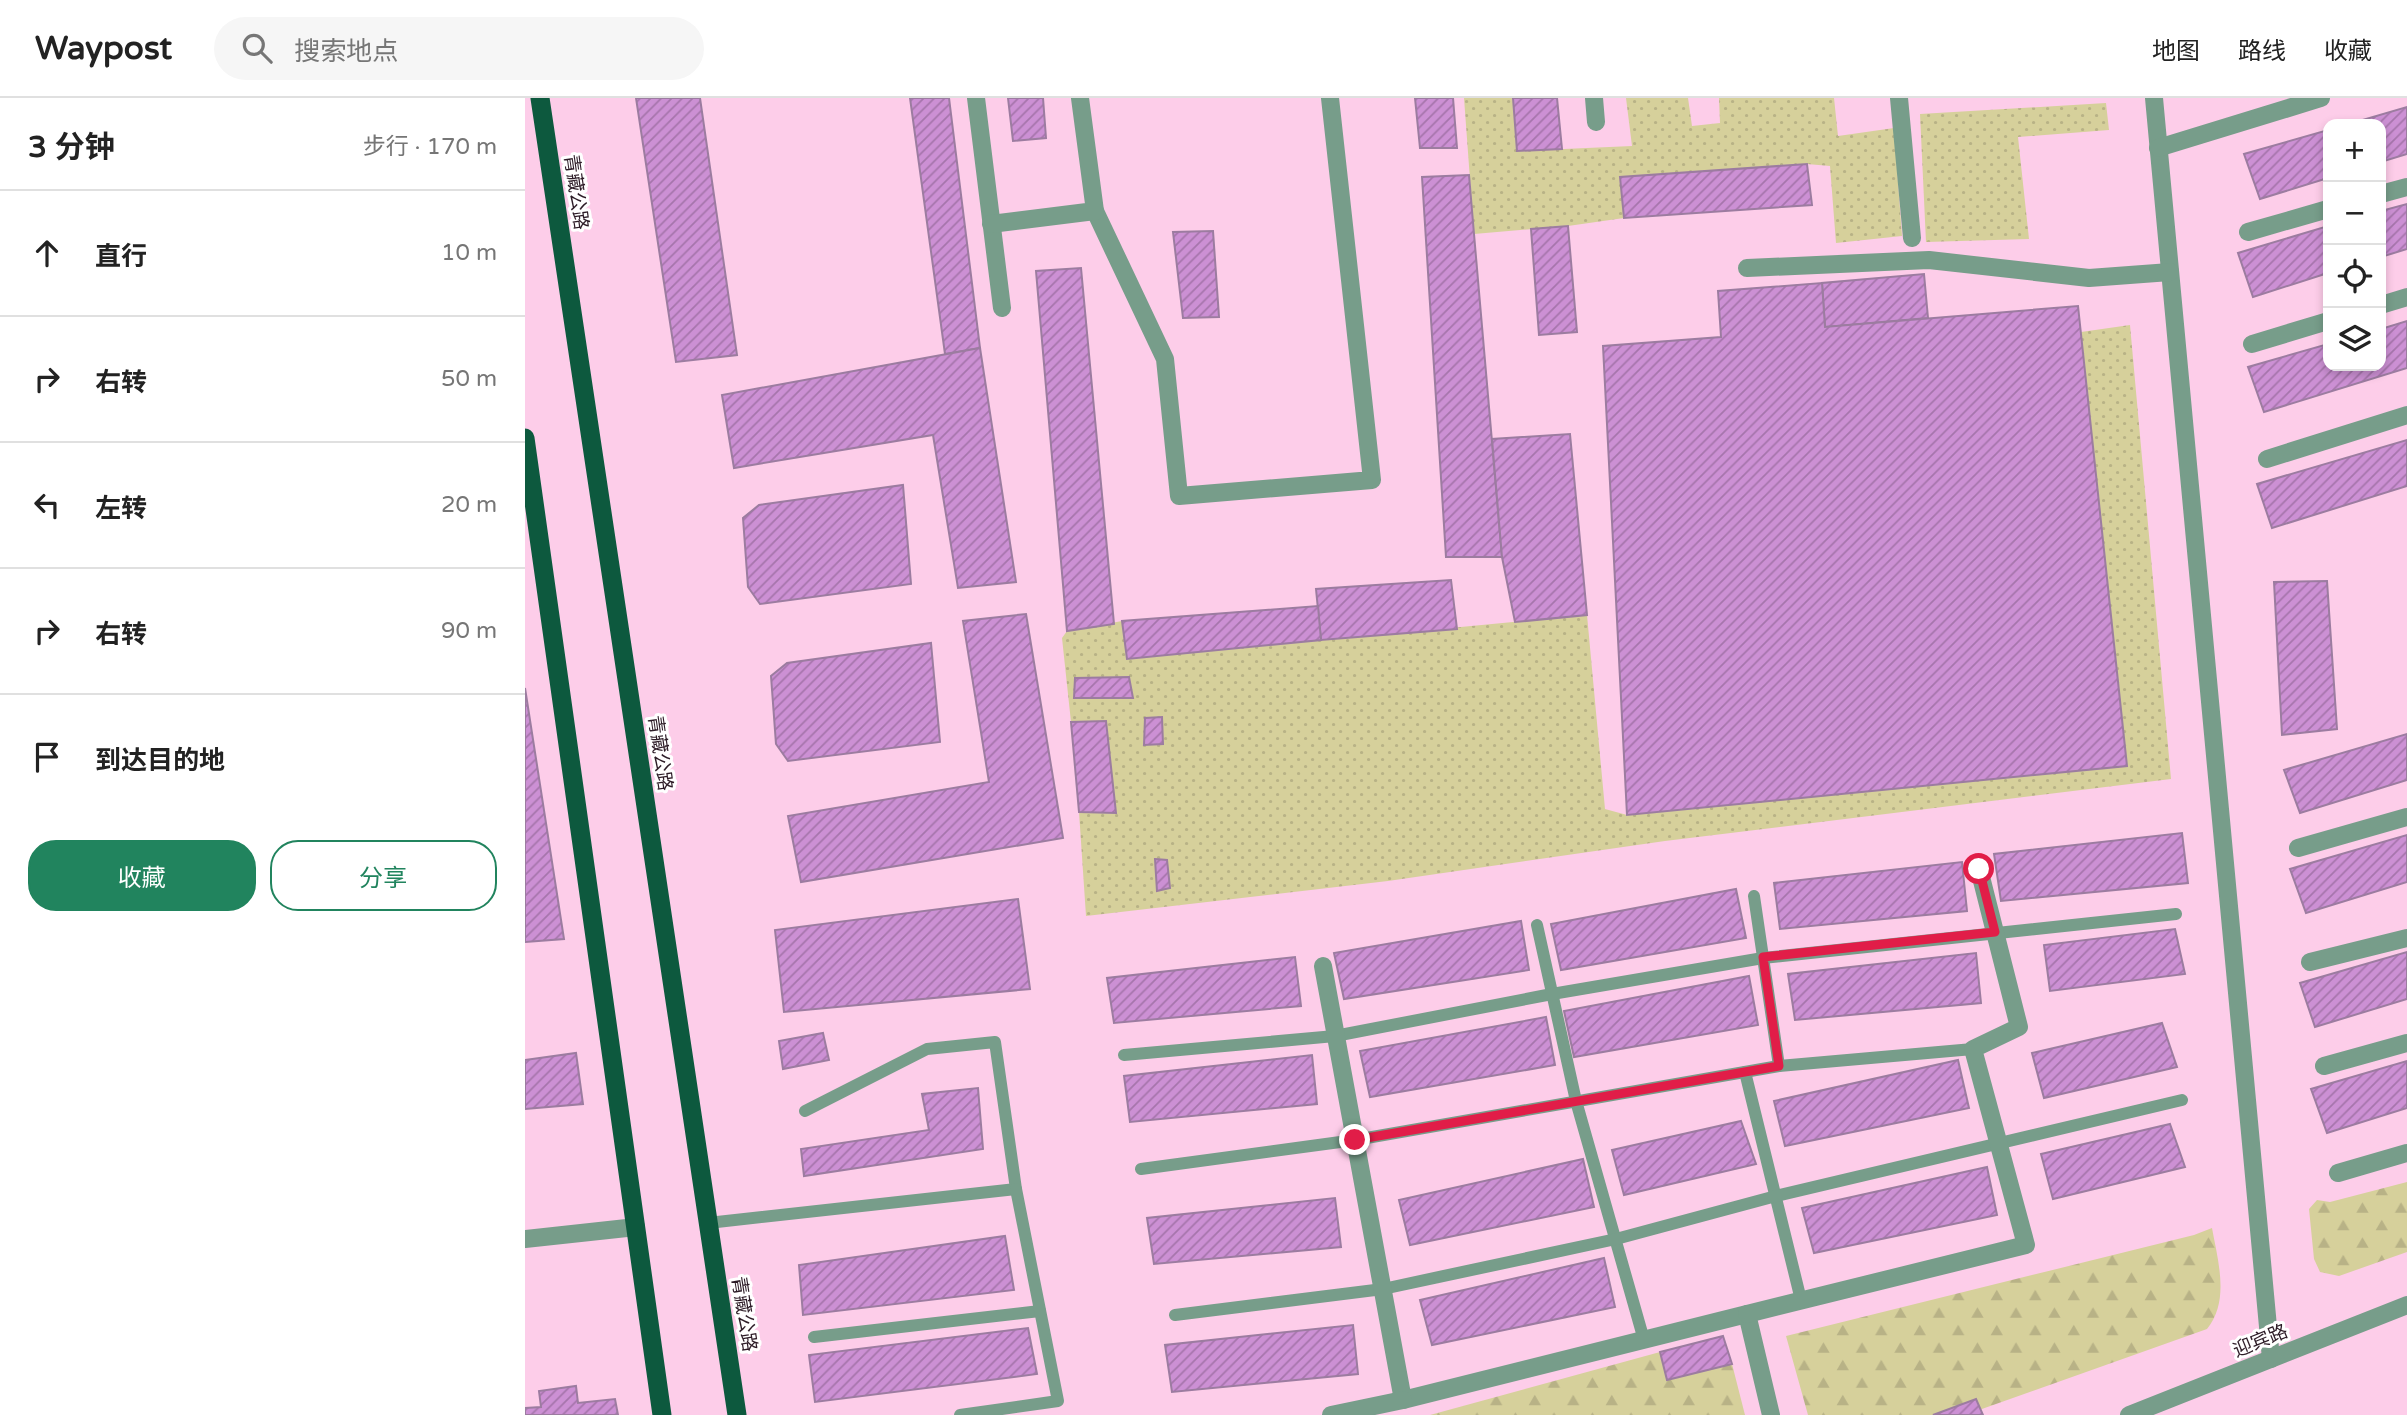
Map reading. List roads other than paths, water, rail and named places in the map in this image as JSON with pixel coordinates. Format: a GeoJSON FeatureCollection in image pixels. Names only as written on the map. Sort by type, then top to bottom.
{"type":"FeatureCollection","features":[{"type":"Feature","properties":{"kind":"highway","name":"青藏公路"},"geometry":{"type":"LineString","coordinates":[[540,98],[737,1415]]}},
{"type":"Feature","properties":{"kind":"highway"},"geometry":{"type":"LineString","coordinates":[[525,438],[662,1415]]}},
{"type":"Feature","properties":{"kind":"street"},"geometry":{"type":"LineString","coordinates":[[976,98],[1002,308]]}},
{"type":"Feature","properties":{"kind":"street"},"geometry":{"type":"LineString","coordinates":[[1080,98],[1095,211],[1165,359],[1179,496],[1372,480],[1330,98]]}},
{"type":"Feature","properties":{"kind":"street"},"geometry":{"type":"LineString","coordinates":[[1594,98],[1596,122]]}},
{"type":"Feature","properties":{"kind":"street"},"geometry":{"type":"LineString","coordinates":[[1899,98],[1912,238]]}},
{"type":"Feature","properties":{"kind":"street"},"geometry":{"type":"LineString","coordinates":[[2154,98],[2271,1359]]}},
{"type":"Feature","properties":{"kind":"street"},"geometry":{"type":"LineString","coordinates":[[2158,148],[2321,98]]}},
{"type":"Feature","properties":{"kind":"street"},"geometry":{"type":"LineString","coordinates":[[2386,193],[2407,187]]}},
{"type":"Feature","properties":{"kind":"street"},"geometry":{"type":"LineString","coordinates":[[2248,232],[2323,210]]}},
{"type":"Feature","properties":{"kind":"street"},"geometry":{"type":"LineString","coordinates":[[991,224],[1095,211]]}},
{"type":"Feature","properties":{"kind":"street"},"geometry":{"type":"LineString","coordinates":[[1747,268],[1929,260],[2089,278],[2170,272]]}},
{"type":"Feature","properties":{"kind":"street"},"geometry":{"type":"LineString","coordinates":[[2386,303],[2407,297]]}},
{"type":"Feature","properties":{"kind":"street"},"geometry":{"type":"LineString","coordinates":[[2252,344],[2323,323]]}},
{"type":"Feature","properties":{"kind":"street"},"geometry":{"type":"LineString","coordinates":[[2267,459],[2407,415]]}},
{"type":"Feature","properties":{"kind":"street"},"geometry":{"type":"LineString","coordinates":[[2298,848],[2407,817]]}},
{"type":"Feature","properties":{"kind":"street"},"geometry":{"type":"LineString","coordinates":[[1331,1415],[1403,1400],[2026,1245],[1973,1049],[2019,1027],[1979,869]]}},
{"type":"Feature","properties":{"kind":"street"},"geometry":{"type":"LineString","coordinates":[[2310,962],[2407,938]]}},
{"type":"Feature","properties":{"kind":"street"},"geometry":{"type":"LineString","coordinates":[[1323,966],[1403,1400]]}},
{"type":"Feature","properties":{"kind":"street"},"geometry":{"type":"LineString","coordinates":[[2324,1066],[2407,1043]]}},
{"type":"Feature","properties":{"kind":"street"},"geometry":{"type":"LineString","coordinates":[[2338,1173],[2407,1153]]}},
{"type":"Feature","properties":{"kind":"street"},"geometry":{"type":"LineString","coordinates":[[525,1239],[636,1227]]}},
{"type":"Feature","properties":{"kind":"street","name":"迎宾路"},"geometry":{"type":"LineString","coordinates":[[2129,1415],[2407,1305]]}},
{"type":"Feature","properties":{"kind":"street"},"geometry":{"type":"LineString","coordinates":[[1747,1314],[1771,1415]]}},
{"type":"Feature","properties":{"kind":"lane"},"geometry":{"type":"LineString","coordinates":[[1754,896],[1779,1066]]}},
{"type":"Feature","properties":{"kind":"lane"},"geometry":{"type":"LineString","coordinates":[[1124,1055],[1335,1036],[1763,957],[2176,914]]}},
{"type":"Feature","properties":{"kind":"lane"},"geometry":{"type":"LineString","coordinates":[[1537,925],[1576,1101],[1644,1340]]}},
{"type":"Feature","properties":{"kind":"lane"},"geometry":{"type":"LineString","coordinates":[[805,1111],[926,1049],[995,1042],[1016,1189],[1058,1401],[960,1415]]}},
{"type":"Feature","properties":{"kind":"lane"},"geometry":{"type":"LineString","coordinates":[[1141,1170],[1355,1140],[1779,1066],[1973,1049]]}},
{"type":"Feature","properties":{"kind":"lane"},"geometry":{"type":"LineString","coordinates":[[1745,1072],[1801,1300]]}},
{"type":"Feature","properties":{"kind":"lane"},"geometry":{"type":"LineString","coordinates":[[1175,1315],[1383,1289],[1616,1239],[1776,1196],[2182,1100]]}},
{"type":"Feature","properties":{"kind":"lane"},"geometry":{"type":"LineString","coordinates":[[708,1223],[1016,1189]]}},
{"type":"Feature","properties":{"kind":"lane"},"geometry":{"type":"LineString","coordinates":[[814,1337],[1040,1311]]}}]}
